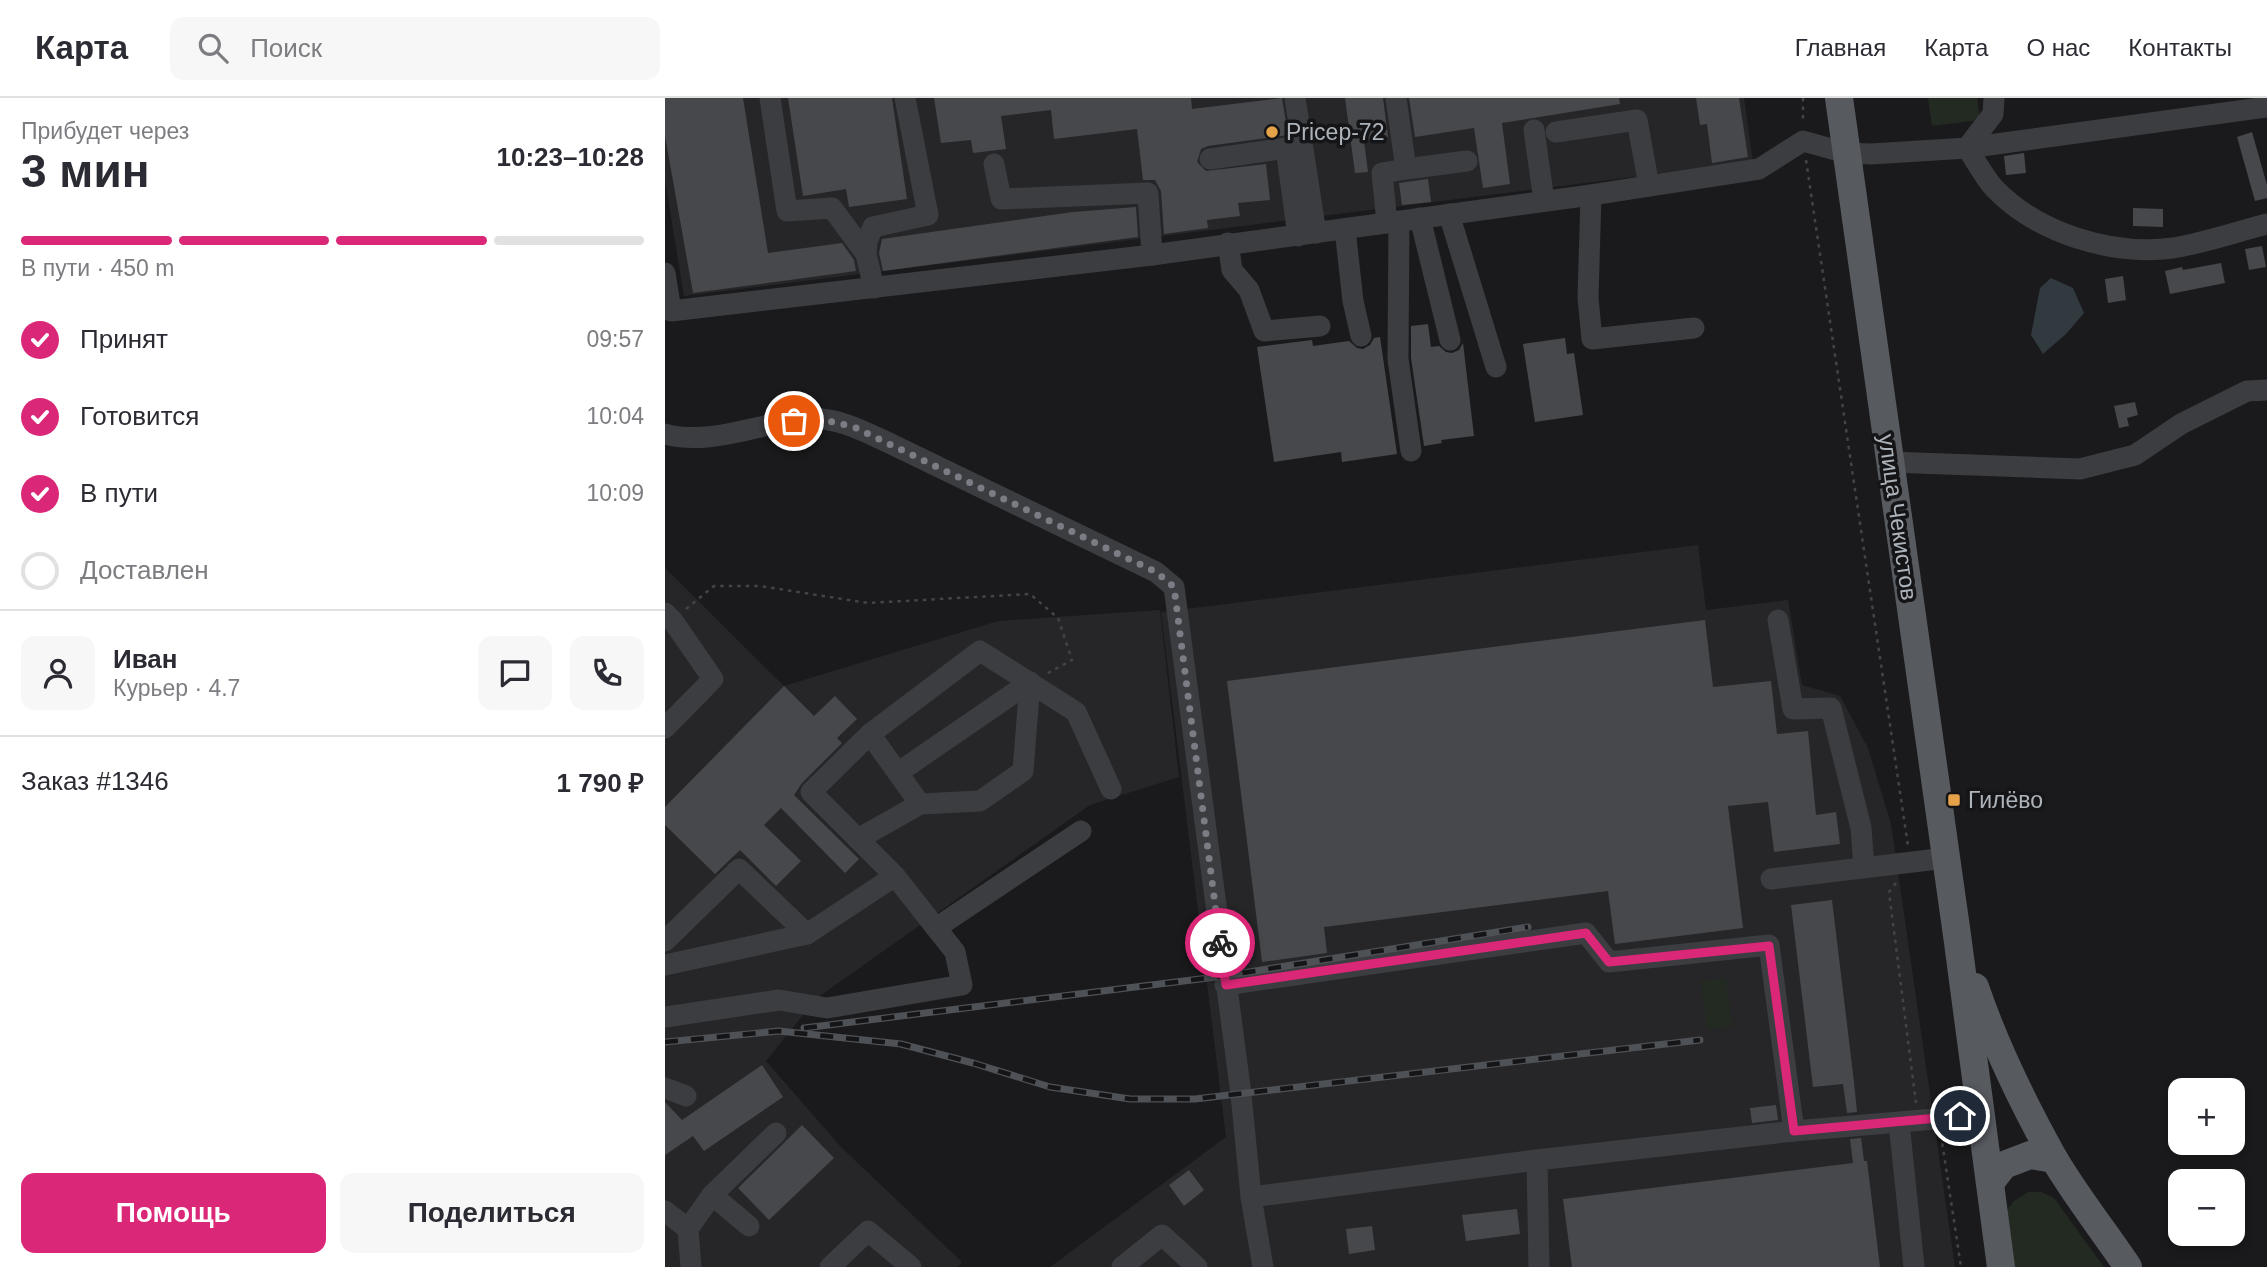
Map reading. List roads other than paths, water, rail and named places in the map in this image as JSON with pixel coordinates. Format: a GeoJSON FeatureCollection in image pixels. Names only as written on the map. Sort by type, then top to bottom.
{"type":"FeatureCollection","features":[{"type":"Feature","properties":{"kind":"main road","name":"улица Чекистов"},"geometry":{"type":"LineString","coordinates":[[1839,98],[1957,935]]}},
{"type":"Feature","properties":{"kind":"main road"},"geometry":{"type":"LineString","coordinates":[[1957,935],[2001,1267]]}},
{"type":"Feature","properties":{"kind":"main road"},"geometry":{"type":"LineString","coordinates":[[1957,935],[1983,1012],[2054,1159],[2129,1267]]}},
{"type":"Feature","properties":{"kind":"main road"},"geometry":{"type":"LineString","coordinates":[[1990,1183],[2004,1164],[2030,1156],[2054,1159]]}},
{"type":"Feature","properties":{"kind":"street"},"geometry":{"type":"LineString","coordinates":[[770,98],[787,211],[832,208],[866,254]]}},
{"type":"Feature","properties":{"kind":"street"},"geometry":{"type":"LineString","coordinates":[[874,288],[866,254],[867,241],[873,227],[928,215],[905,98]]}},
{"type":"Feature","properties":{"kind":"street"},"geometry":{"type":"LineString","coordinates":[[1295,98],[1307,234]]}},
{"type":"Feature","properties":{"kind":"street"},"geometry":{"type":"LineString","coordinates":[[1396,98],[1406,169]]}},
{"type":"Feature","properties":{"kind":"street"},"geometry":{"type":"LineString","coordinates":[[1968,148],[1993,114],[1994,98]]}},
{"type":"Feature","properties":{"kind":"street"},"geometry":{"type":"LineString","coordinates":[[665,274],[671,311],[1152,255],[1591,195],[1759,169],[1803,141],[1846,153],[1968,148],[2267,107]]}},
{"type":"Feature","properties":{"kind":"street"},"geometry":{"type":"LineString","coordinates":[[1556,132],[1637,120],[1649,186]]}},
{"type":"Feature","properties":{"kind":"street"},"geometry":{"type":"LineString","coordinates":[[1534,130],[1544,201]]}},
{"type":"Feature","properties":{"kind":"street"},"geometry":{"type":"LineString","coordinates":[[1210,159],[1286,148],[1307,234]]}},
{"type":"Feature","properties":{"kind":"street"},"geometry":{"type":"LineString","coordinates":[[1968,148],[1993,187],[2023,214],[2059,233],[2097,243],[2137,248],[2172,248],[2267,224]]}},
{"type":"Feature","properties":{"kind":"street"},"geometry":{"type":"LineString","coordinates":[[1412,450],[1398,359],[1393,222],[1381,173],[1467,161]]}},
{"type":"Feature","properties":{"kind":"street"},"geometry":{"type":"LineString","coordinates":[[995,164],[1001,199],[1148,193],[1152,255]]}},
{"type":"Feature","properties":{"kind":"street"},"geometry":{"type":"LineString","coordinates":[[1591,195],[1588,298],[1592,339],[1693,328]]}},
{"type":"Feature","properties":{"kind":"street"},"geometry":{"type":"LineString","coordinates":[[1449,214],[1496,367]]}},
{"type":"Feature","properties":{"kind":"street"},"geometry":{"type":"LineString","coordinates":[[1420,218],[1450,340]]}},
{"type":"Feature","properties":{"kind":"street"},"geometry":{"type":"LineString","coordinates":[[1345,229],[1353,301],[1361,336]]}},
{"type":"Feature","properties":{"kind":"street"},"geometry":{"type":"LineString","coordinates":[[1228,243],[1232,270],[1249,290],[1264,331],[1320,326]]}},
{"type":"Feature","properties":{"kind":"street"},"geometry":{"type":"LineString","coordinates":[[1890,463],[2080,469],[2135,455],[2182,424],[2247,391],[2267,390]]}},
{"type":"Feature","properties":{"kind":"street"},"geometry":{"type":"LineString","coordinates":[[665,435],[680,439],[810,418],[830,420],[856,428],[1156,572],[1174,587],[1241,1094],[1251,1198],[1263,1267]]}},
{"type":"Feature","properties":{"kind":"street"},"geometry":{"type":"LineString","coordinates":[[665,728],[713,678],[669,617]]}},
{"type":"Feature","properties":{"kind":"street"},"geometry":{"type":"LineString","coordinates":[[1778,620],[1793,709],[1832,708],[1861,828],[1864,869]]}},
{"type":"Feature","properties":{"kind":"street"},"geometry":{"type":"LineString","coordinates":[[665,1017],[779,1000],[827,1009],[962,985],[955,952],[895,876],[811,792],[870,734],[980,651],[1076,712],[1111,789]]}},
{"type":"Feature","properties":{"kind":"street"},"geometry":{"type":"LineString","coordinates":[[898,772],[1030,682]]}},
{"type":"Feature","properties":{"kind":"street"},"geometry":{"type":"LineString","coordinates":[[858,839],[920,804],[981,801],[1023,771],[1030,682]]}},
{"type":"Feature","properties":{"kind":"street"},"geometry":{"type":"LineString","coordinates":[[870,734],[920,804]]}},
{"type":"Feature","properties":{"kind":"street"},"geometry":{"type":"LineString","coordinates":[[936,928],[1081,831]]}},
{"type":"Feature","properties":{"kind":"street"},"geometry":{"type":"LineString","coordinates":[[1771,879],[1946,858]]}},
{"type":"Feature","properties":{"kind":"street"},"geometry":{"type":"LineString","coordinates":[[665,941],[739,869],[807,934]]}},
{"type":"Feature","properties":{"kind":"street"},"geometry":{"type":"LineString","coordinates":[[665,965],[807,934],[895,876]]}},
{"type":"Feature","properties":{"kind":"street"},"geometry":{"type":"LineString","coordinates":[[1226,985],[1586,933],[1609,962],[1769,946],[1794,1131]]}},
{"type":"Feature","properties":{"kind":"street"},"geometry":{"type":"LineString","coordinates":[[665,1087],[686,1096]]}},
{"type":"Feature","properties":{"kind":"street"},"geometry":{"type":"LineString","coordinates":[[1251,1198],[1537,1160],[1794,1131],[1981,1115]]}},
{"type":"Feature","properties":{"kind":"street"},"geometry":{"type":"LineString","coordinates":[[1908,1122],[1914,1267]]}},
{"type":"Feature","properties":{"kind":"street"},"geometry":{"type":"LineString","coordinates":[[691,1267],[688,1230],[712,1195],[776,1133]]}},
{"type":"Feature","properties":{"kind":"street"},"geometry":{"type":"LineString","coordinates":[[1537,1160],[1539,1267]]}},
{"type":"Feature","properties":{"kind":"street"},"geometry":{"type":"LineString","coordinates":[[712,1195],[749,1226]]}},
{"type":"Feature","properties":{"kind":"street"},"geometry":{"type":"LineString","coordinates":[[665,1211],[688,1230]]}},
{"type":"Feature","properties":{"kind":"street"},"geometry":{"type":"LineString","coordinates":[[830,1267],[868,1231],[911,1267]]}},
{"type":"Feature","properties":{"kind":"street"},"geometry":{"type":"LineString","coordinates":[[1122,1267],[1162,1235],[1197,1267]]}},
{"type":"Feature","properties":{"kind":"railway"},"geometry":{"type":"LineString","coordinates":[[804,1028],[1224,976],[1528,927]]}},
{"type":"Feature","properties":{"kind":"railway"},"geometry":{"type":"LineString","coordinates":[[665,1042],[779,1031],[901,1044],[1050,1087],[1130,1099],[1195,1099],[1700,1040]]}},
{"type":"Feature","properties":{"kind":"place","name":"Pricep-72"},"geometry":{"type":"Point","coordinates":[1272,132]}},
{"type":"Feature","properties":{"kind":"place","name":"Гилёво"},"geometry":{"type":"Point","coordinates":[1954,800]}}]}
